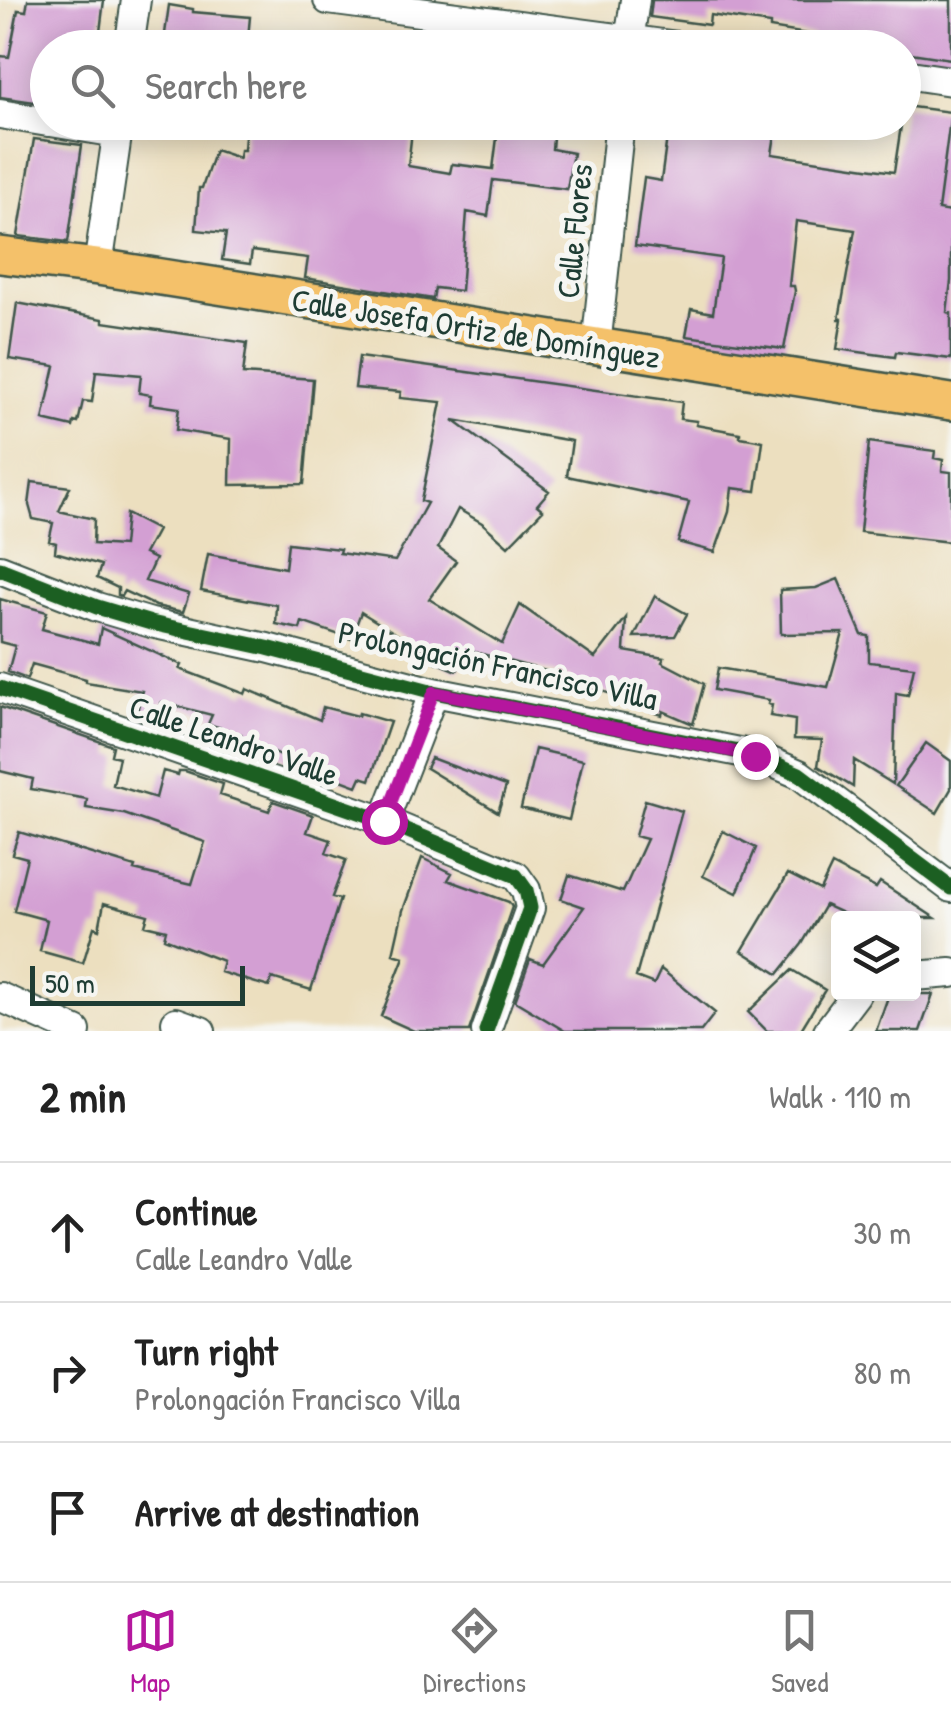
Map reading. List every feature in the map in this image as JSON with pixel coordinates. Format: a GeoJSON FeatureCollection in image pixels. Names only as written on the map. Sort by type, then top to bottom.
{"type":"FeatureCollection","features":[{"type":"Feature","properties":{"kind":"main road","name":"Calle Josefa Ortiz de Domínguez"},"geometry":{"type":"LineString","coordinates":[[0,255],[98,267],[951,402]]}},
{"type":"Feature","properties":{"kind":"street"},"geometry":{"type":"LineString","coordinates":[[132,30],[136,0]]}},
{"type":"Feature","properties":{"kind":"street"},"geometry":{"type":"LineString","coordinates":[[328,0],[538,30]]}},
{"type":"Feature","properties":{"kind":"street"},"geometry":{"type":"LineString","coordinates":[[631,30],[635,0]]}},
{"type":"Feature","properties":{"kind":"street"},"geometry":{"type":"LineString","coordinates":[[921,76],[951,80]]}},
{"type":"Feature","properties":{"kind":"street"},"geometry":{"type":"LineString","coordinates":[[0,114],[30,119]]}},
{"type":"Feature","properties":{"kind":"street"},"geometry":{"type":"LineString","coordinates":[[98,267],[116,140]]}},
{"type":"Feature","properties":{"kind":"street","name":"Calle Flores"},"geometry":{"type":"LineString","coordinates":[[596,348],[618,140]]}},
{"type":"Feature","properties":{"kind":"street","name":"Prolongación Francisco Villa"},"geometry":{"type":"LineString","coordinates":[[0,569],[97,607],[151,623],[267,648],[434,692],[776,762],[799,774],[951,888]]}},
{"type":"Feature","properties":{"kind":"street","name":"Calle Leandro Valle"},"geometry":{"type":"LineString","coordinates":[[0,688],[384,821],[516,876],[526,890],[530,908],[486,1031]]}},
{"type":"Feature","properties":{"kind":"street"},"geometry":{"type":"LineString","coordinates":[[384,821],[434,692]]}},
{"type":"Feature","properties":{"kind":"street"},"geometry":{"type":"LineString","coordinates":[[921,975],[951,973]]}},
{"type":"Feature","properties":{"kind":"street"},"geometry":{"type":"LineString","coordinates":[[0,997],[76,1031]]}},
{"type":"Feature","properties":{"kind":"street"},"geometry":{"type":"LineString","coordinates":[[828,1031],[851,1001]]}},
{"type":"Feature","properties":{"kind":"building"},"geometry":{"type":"Polygon","coordinates":[[[28,0],[104,0],[100,30],[30,30],[30,101],[0,97],[0,56],[9,57],[18,10],[26,11],[28,0]]]}},
{"type":"Feature","properties":{"kind":"building"},"geometry":{"type":"Polygon","coordinates":[[[652,0],[951,0],[951,59],[921,55],[921,30],[782,30],[770,28],[770,24],[710,15],[709,25],[650,17],[652,0]]]}},
{"type":"Feature","properties":{"kind":"building"},"geometry":{"type":"Polygon","coordinates":[[[169,5],[193,12],[250,17],[249,30],[166,30],[169,5]]]}},
{"type":"Feature","properties":{"kind":"building"},"geometry":{"type":"Polygon","coordinates":[[[921,108],[951,112],[938,210],[951,212],[947,312],[951,313],[951,359],[837,349],[855,230],[796,221],[789,286],[794,286],[795,291],[784,349],[686,336],[691,309],[713,313],[721,258],[635,246],[644,178],[661,181],[667,140],[774,140],[772,154],[894,172],[899,140],[921,140],[921,108]]]}},
{"type":"Feature","properties":{"kind":"building"},"geometry":{"type":"Polygon","coordinates":[[[34,140],[82,145],[68,242],[18,236],[34,140]]]}},
{"type":"Feature","properties":{"kind":"building"},"geometry":{"type":"Polygon","coordinates":[[[245,140],[411,140],[408,166],[450,173],[452,164],[493,169],[497,140],[553,140],[552,149],[573,153],[567,189],[493,180],[488,216],[467,212],[461,291],[435,288],[433,299],[305,278],[308,258],[252,251],[250,264],[222,260],[226,233],[196,230],[199,188],[215,150],[239,158],[240,150],[244,150],[245,140]]]}},
{"type":"Feature","properties":{"kind":"building"},"geometry":{"type":"Polygon","coordinates":[[[17,303],[103,322],[247,343],[243,374],[313,379],[304,484],[230,485],[231,439],[176,430],[179,408],[150,404],[151,395],[139,393],[141,375],[96,371],[92,402],[83,401],[78,423],[74,422],[73,427],[43,420],[55,366],[9,359],[17,303]]]}},
{"type":"Feature","properties":{"kind":"building"},"geometry":{"type":"Polygon","coordinates":[[[359,357],[682,402],[680,419],[763,441],[756,491],[732,488],[729,512],[715,552],[678,542],[689,502],[567,476],[572,441],[453,420],[549,491],[537,505],[543,510],[508,546],[482,523],[458,509],[438,548],[456,561],[429,599],[502,644],[520,605],[595,658],[626,618],[624,651],[664,658],[662,662],[704,684],[693,724],[571,682],[572,678],[467,650],[457,671],[422,656],[424,651],[361,612],[351,639],[302,622],[300,629],[276,624],[277,605],[201,591],[208,554],[285,568],[288,543],[395,561],[427,503],[421,501],[441,402],[400,398],[401,392],[355,388],[359,357]]]}},
{"type":"Feature","properties":{"kind":"building"},"geometry":{"type":"Polygon","coordinates":[[[869,442],[935,451],[934,458],[943,460],[942,471],[951,472],[951,542],[860,532],[869,442]]]}},
{"type":"Feature","properties":{"kind":"building"},"geometry":{"type":"Polygon","coordinates":[[[32,482],[70,487],[59,511],[94,519],[93,544],[123,546],[126,514],[157,530],[144,554],[155,559],[145,581],[189,594],[183,612],[156,606],[124,591],[118,595],[118,588],[97,578],[101,565],[55,552],[56,543],[49,541],[53,523],[33,519],[29,505],[32,482]]]}},
{"type":"Feature","properties":{"kind":"building"},"geometry":{"type":"Polygon","coordinates":[[[838,579],[862,635],[869,636],[869,662],[914,667],[908,695],[896,693],[893,784],[854,760],[853,787],[818,766],[822,740],[794,739],[795,720],[770,716],[769,700],[714,690],[718,668],[828,687],[843,633],[781,634],[780,590],[816,588],[838,579]]]}},
{"type":"Feature","properties":{"kind":"building"},"geometry":{"type":"Polygon","coordinates":[[[655,596],[687,614],[675,636],[634,637],[655,596]]]}},
{"type":"Feature","properties":{"kind":"building"},"geometry":{"type":"Polygon","coordinates":[[[0,599],[47,612],[42,629],[98,644],[101,628],[182,665],[180,669],[245,694],[247,689],[320,720],[323,707],[390,722],[370,780],[361,777],[357,786],[328,775],[326,778],[240,737],[241,734],[208,724],[212,715],[161,702],[155,723],[136,716],[142,691],[86,682],[32,664],[27,679],[8,672],[15,646],[0,642],[0,599]]]}},
{"type":"Feature","properties":{"kind":"building"},"geometry":{"type":"Polygon","coordinates":[[[0,707],[113,746],[111,755],[119,757],[113,785],[156,798],[163,771],[178,775],[185,771],[223,784],[220,795],[269,811],[273,801],[313,815],[307,832],[331,840],[326,853],[346,860],[332,897],[340,899],[311,990],[272,978],[269,987],[220,972],[223,961],[164,938],[166,930],[145,925],[148,915],[104,903],[99,929],[94,927],[83,963],[40,951],[47,920],[14,911],[27,858],[12,854],[19,832],[135,867],[134,870],[192,884],[205,842],[124,814],[86,808],[87,799],[31,789],[33,779],[0,771],[0,707]]]}},
{"type":"Feature","properties":{"kind":"building"},"geometry":{"type":"Polygon","coordinates":[[[926,743],[951,761],[951,789],[937,813],[896,786],[926,743]]]}},
{"type":"Feature","properties":{"kind":"building"},"geometry":{"type":"Polygon","coordinates":[[[535,749],[583,760],[569,820],[521,808],[535,749]]]}},
{"type":"Feature","properties":{"kind":"building"},"geometry":{"type":"Polygon","coordinates":[[[431,758],[506,786],[498,812],[426,768],[431,758]]]}},
{"type":"Feature","properties":{"kind":"building"},"geometry":{"type":"Polygon","coordinates":[[[645,800],[682,811],[636,977],[654,984],[661,969],[715,1013],[701,1031],[565,1031],[515,1001],[530,959],[543,964],[584,907],[561,899],[569,875],[623,892],[647,839],[635,836],[645,800]]]}},
{"type":"Feature","properties":{"kind":"building"},"geometry":{"type":"Polygon","coordinates":[[[723,831],[756,848],[737,893],[703,876],[723,831]]]}},
{"type":"Feature","properties":{"kind":"building"},"geometry":{"type":"Polygon","coordinates":[[[422,858],[452,873],[448,880],[509,902],[512,907],[469,1031],[414,1031],[381,1016],[404,957],[393,954],[403,910],[422,858]]]}},
{"type":"Feature","properties":{"kind":"building"},"geometry":{"type":"Polygon","coordinates":[[[832,865],[876,888],[880,882],[935,918],[921,918],[921,911],[838,911],[825,905],[778,974],[742,951],[788,874],[820,890],[832,865]]]}},
{"type":"Feature","properties":{"kind":"building"},"geometry":{"type":"Polygon","coordinates":[[[792,970],[825,990],[800,1031],[767,1031],[748,1012],[792,970]]]}},
{"type":"Feature","properties":{"kind":"building"},"geometry":{"type":"Polygon","coordinates":[[[921,994],[933,994],[920,1031],[876,1031],[887,1001],[921,1001],[921,994]]]}},
{"type":"Feature","properties":{"kind":"cycle path"},"geometry":{"type":"LineString","coordinates":[[0,569],[97,607],[151,623],[267,648],[434,692],[755,755],[799,774],[951,888]]}},
{"type":"Feature","properties":{"kind":"cycle path"},"geometry":{"type":"LineString","coordinates":[[0,688],[384,821],[516,876],[526,890],[530,908],[486,1031]]}},
{"type":"Feature","properties":{"kind":"route"},"geometry":{"type":"LineString","coordinates":[[384,821],[434,692],[755,756]]}}]}
